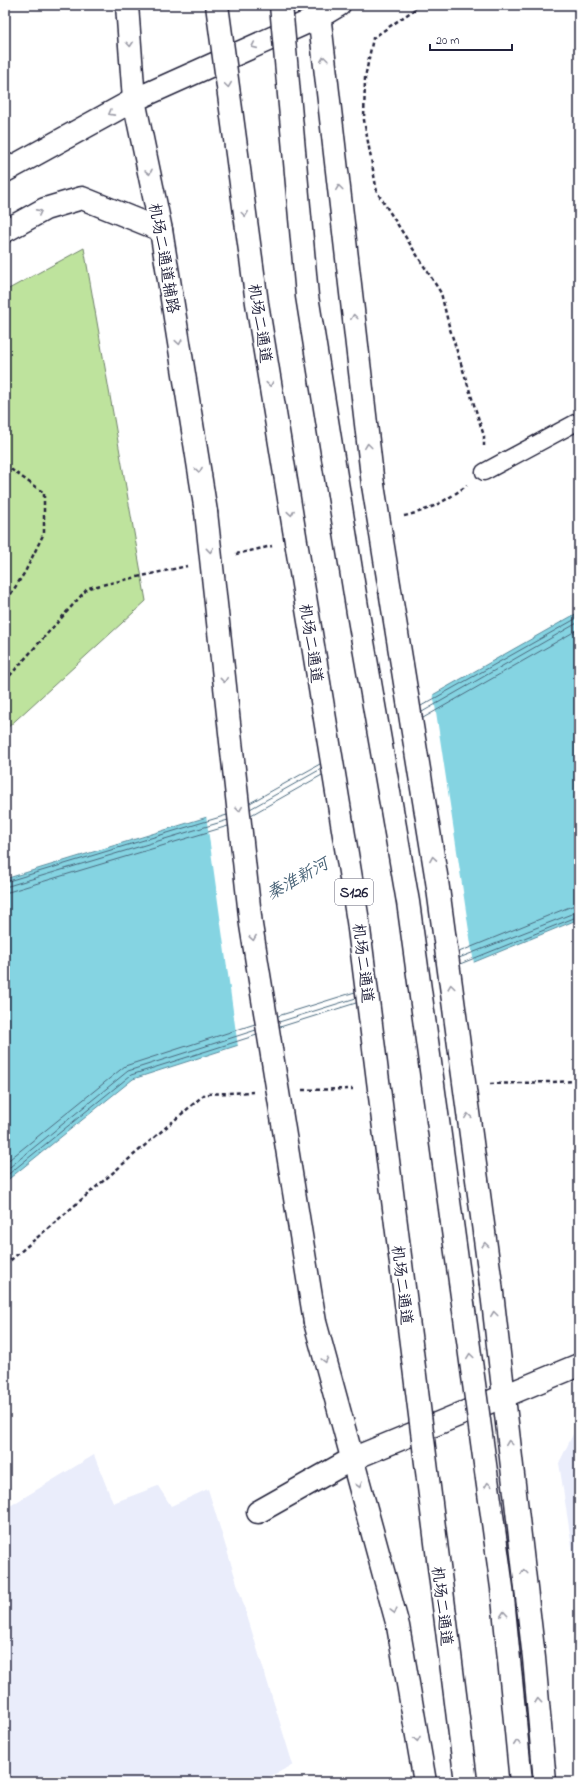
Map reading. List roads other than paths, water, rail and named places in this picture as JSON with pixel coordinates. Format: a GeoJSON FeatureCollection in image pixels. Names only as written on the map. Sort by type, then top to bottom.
{"type":"FeatureCollection","features":[{"type":"Feature","properties":{"kind":"main road","name":"机场二通道辅路"},"geometry":{"type":"LineString","coordinates":[[127,5],[134,100],[162,230],[206,512],[251,925],[315,1322],[398,1626],[425,1782]]}},
{"type":"Feature","properties":{"kind":"main road","name":"机场二通道"},"geometry":{"type":"LineString","coordinates":[[217,5],[258,311],[358,921],[466,1782]]}},
{"type":"Feature","properties":{"kind":"main road"},"geometry":{"type":"LineString","coordinates":[[281,5],[307,296],[357,605],[408,902],[502,1588],[521,1782]]}},
{"type":"Feature","properties":{"kind":"main road"},"geometry":{"type":"LineString","coordinates":[[5,171],[134,100],[318,11],[339,5]]}},
{"type":"Feature","properties":{"kind":"main road"},"geometry":{"type":"LineString","coordinates":[[318,11],[373,485],[437,881],[490,1284],[534,1658],[545,1782]]}},
{"type":"Feature","properties":{"kind":"main road"},"geometry":{"type":"LineString","coordinates":[[5,231],[45,209],[82,198],[162,230]]}},
{"type":"Feature","properties":{"kind":"main road"},"geometry":{"type":"LineString","coordinates":[[258,1512],[352,1459],[579,1365]]}},
{"type":"Feature","properties":{"kind":"lane"},"geometry":{"type":"LineString","coordinates":[[484,472],[579,421]]}},
{"type":"Feature","properties":{"kind":"water","name":"秦淮新河"},"geometry":{"type":"Polygon","coordinates":[[[579,612],[579,919],[394,995],[133,1079],[5,1182],[5,879],[230,810],[579,612]]]}}]}
